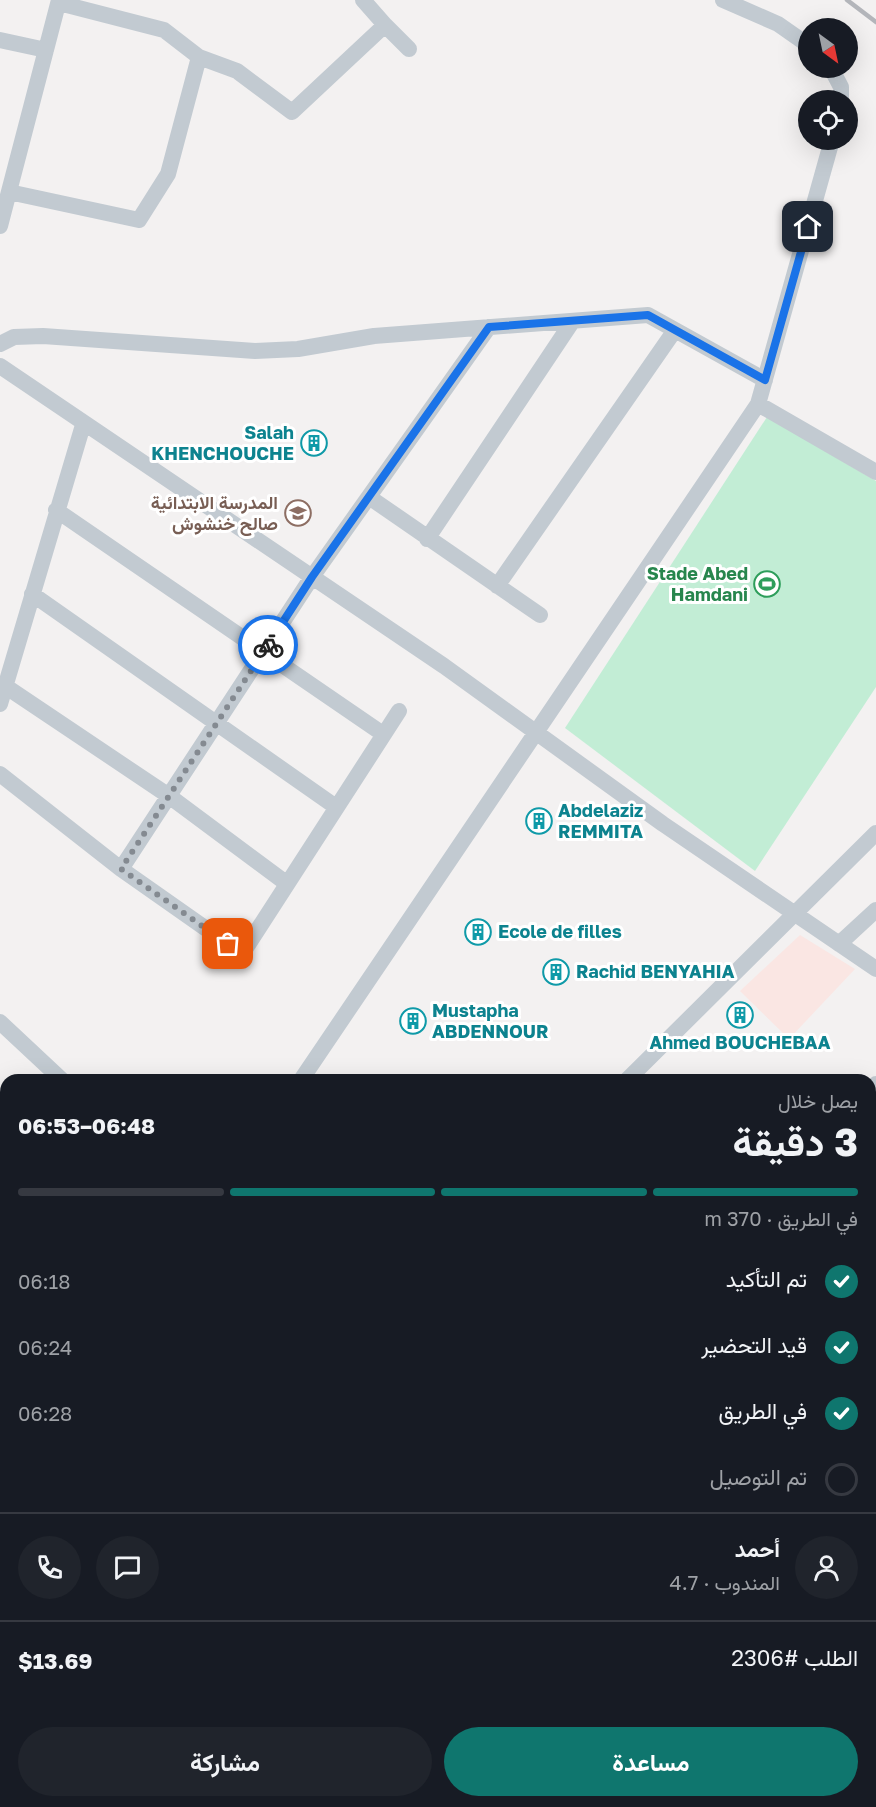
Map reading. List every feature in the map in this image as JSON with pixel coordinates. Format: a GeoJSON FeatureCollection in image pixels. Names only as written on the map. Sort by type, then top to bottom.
{"type":"FeatureCollection","features":[{"type":"Feature","properties":{"kind":"street"},"geometry":{"type":"LineString","coordinates":[[363,0],[409,50]]}},
{"type":"Feature","properties":{"kind":"street"},"geometry":{"type":"LineString","coordinates":[[723,0],[778,24],[798,38]]}},
{"type":"Feature","properties":{"kind":"street"},"geometry":{"type":"LineString","coordinates":[[1,218],[59,2],[164,30],[199,57],[237,71],[292,112],[385,25]]}},
{"type":"Feature","properties":{"kind":"street"},"geometry":{"type":"LineString","coordinates":[[0,40],[46,50]]}},
{"type":"Feature","properties":{"kind":"street"},"geometry":{"type":"LineString","coordinates":[[9,192],[139,220],[168,174],[199,57]]}},
{"type":"Feature","properties":{"kind":"street"},"geometry":{"type":"LineString","coordinates":[[305,1074],[758,404],[829,150]]}},
{"type":"Feature","properties":{"kind":"street"},"geometry":{"type":"LineString","coordinates":[[0,344],[14,337],[43,336],[255,351],[298,349],[374,336],[648,315],[765,380]]}},
{"type":"Feature","properties":{"kind":"street"},"geometry":{"type":"LineString","coordinates":[[427,539],[572,322]]}},
{"type":"Feature","properties":{"kind":"street"},"geometry":{"type":"LineString","coordinates":[[121,869],[312,577],[489,327]]}},
{"type":"Feature","properties":{"kind":"street"},"geometry":{"type":"LineString","coordinates":[[497,586],[675,330]]}},
{"type":"Feature","properties":{"kind":"street"},"geometry":{"type":"LineString","coordinates":[[0,366],[83,425],[444,666],[792,914],[876,969]]}},
{"type":"Feature","properties":{"kind":"street"},"geometry":{"type":"LineString","coordinates":[[758,404],[876,472]]}},
{"type":"Feature","properties":{"kind":"street"},"geometry":{"type":"LineString","coordinates":[[0,704],[83,425]]}},
{"type":"Feature","properties":{"kind":"street"},"geometry":{"type":"LineString","coordinates":[[369,497],[540,615]]}},
{"type":"Feature","properties":{"kind":"street"},"geometry":{"type":"LineString","coordinates":[[56,510],[383,734]]}},
{"type":"Feature","properties":{"kind":"street"},"geometry":{"type":"LineString","coordinates":[[32,594],[336,807]]}},
{"type":"Feature","properties":{"kind":"street"},"geometry":{"type":"LineString","coordinates":[[5,686],[169,796],[286,883]]}},
{"type":"Feature","properties":{"kind":"street"},"geometry":{"type":"LineString","coordinates":[[0,774],[121,869],[242,954],[399,711]]}},
{"type":"Feature","properties":{"kind":"street"},"geometry":{"type":"LineString","coordinates":[[633,1074],[876,833]]}},
{"type":"Feature","properties":{"kind":"street"},"geometry":{"type":"LineString","coordinates":[[839,944],[876,910]]}},
{"type":"Feature","properties":{"kind":"street"},"geometry":{"type":"LineString","coordinates":[[2,1030],[55,1074]]}},
{"type":"Feature","properties":{"kind":"shaded area"},"geometry":{"type":"Polygon","coordinates":[[[800,935],[855,969],[789,1039],[740,991],[800,935]]]}},
{"type":"Feature","properties":{"kind":"green space","name":"Stade Abed Hamdani"},"geometry":{"type":"Polygon","coordinates":[[[767,417],[876,481],[876,687],[755,871],[565,728],[767,417]]]}},
{"type":"Feature","properties":{"kind":"railway"},"geometry":{"type":"LineString","coordinates":[[847,0],[876,22]]}},
{"type":"Feature","properties":{"kind":"way so far"},"geometry":{"type":"LineString","coordinates":[[228,944],[121,869],[268,645]]}},
{"type":"Feature","properties":{"kind":"place","name":"Salah KHENCHOUCHE"},"geometry":{"type":"Point","coordinates":[314,443]}},
{"type":"Feature","properties":{"kind":"place","name":"المدرسة الابتدائية صالح خنشوش"},"geometry":{"type":"Point","coordinates":[298,513]}},
{"type":"Feature","properties":{"kind":"place","name":"Stade Abed Hamdani"},"geometry":{"type":"Point","coordinates":[767,584]}},
{"type":"Feature","properties":{"kind":"place","name":"Abdelaziz REMMITA"},"geometry":{"type":"Point","coordinates":[539,821]}},
{"type":"Feature","properties":{"kind":"place","name":"Ecole de filles"},"geometry":{"type":"Point","coordinates":[478,932]}},
{"type":"Feature","properties":{"kind":"place","name":"Rachid BENYAHIA"},"geometry":{"type":"Point","coordinates":[556,972]}},
{"type":"Feature","properties":{"kind":"place","name":"Ahmed BOUCHEBAA"},"geometry":{"type":"Point","coordinates":[740,1015]}},
{"type":"Feature","properties":{"kind":"place","name":"Mustapha ABDENNOUR"},"geometry":{"type":"Point","coordinates":[413,1021]}},
{"type":"Feature","properties":{"kind":"route"},"geometry":{"type":"LineString","coordinates":[[268,645],[312,577],[489,327],[648,315],[765,380],[808,227]]}}]}
